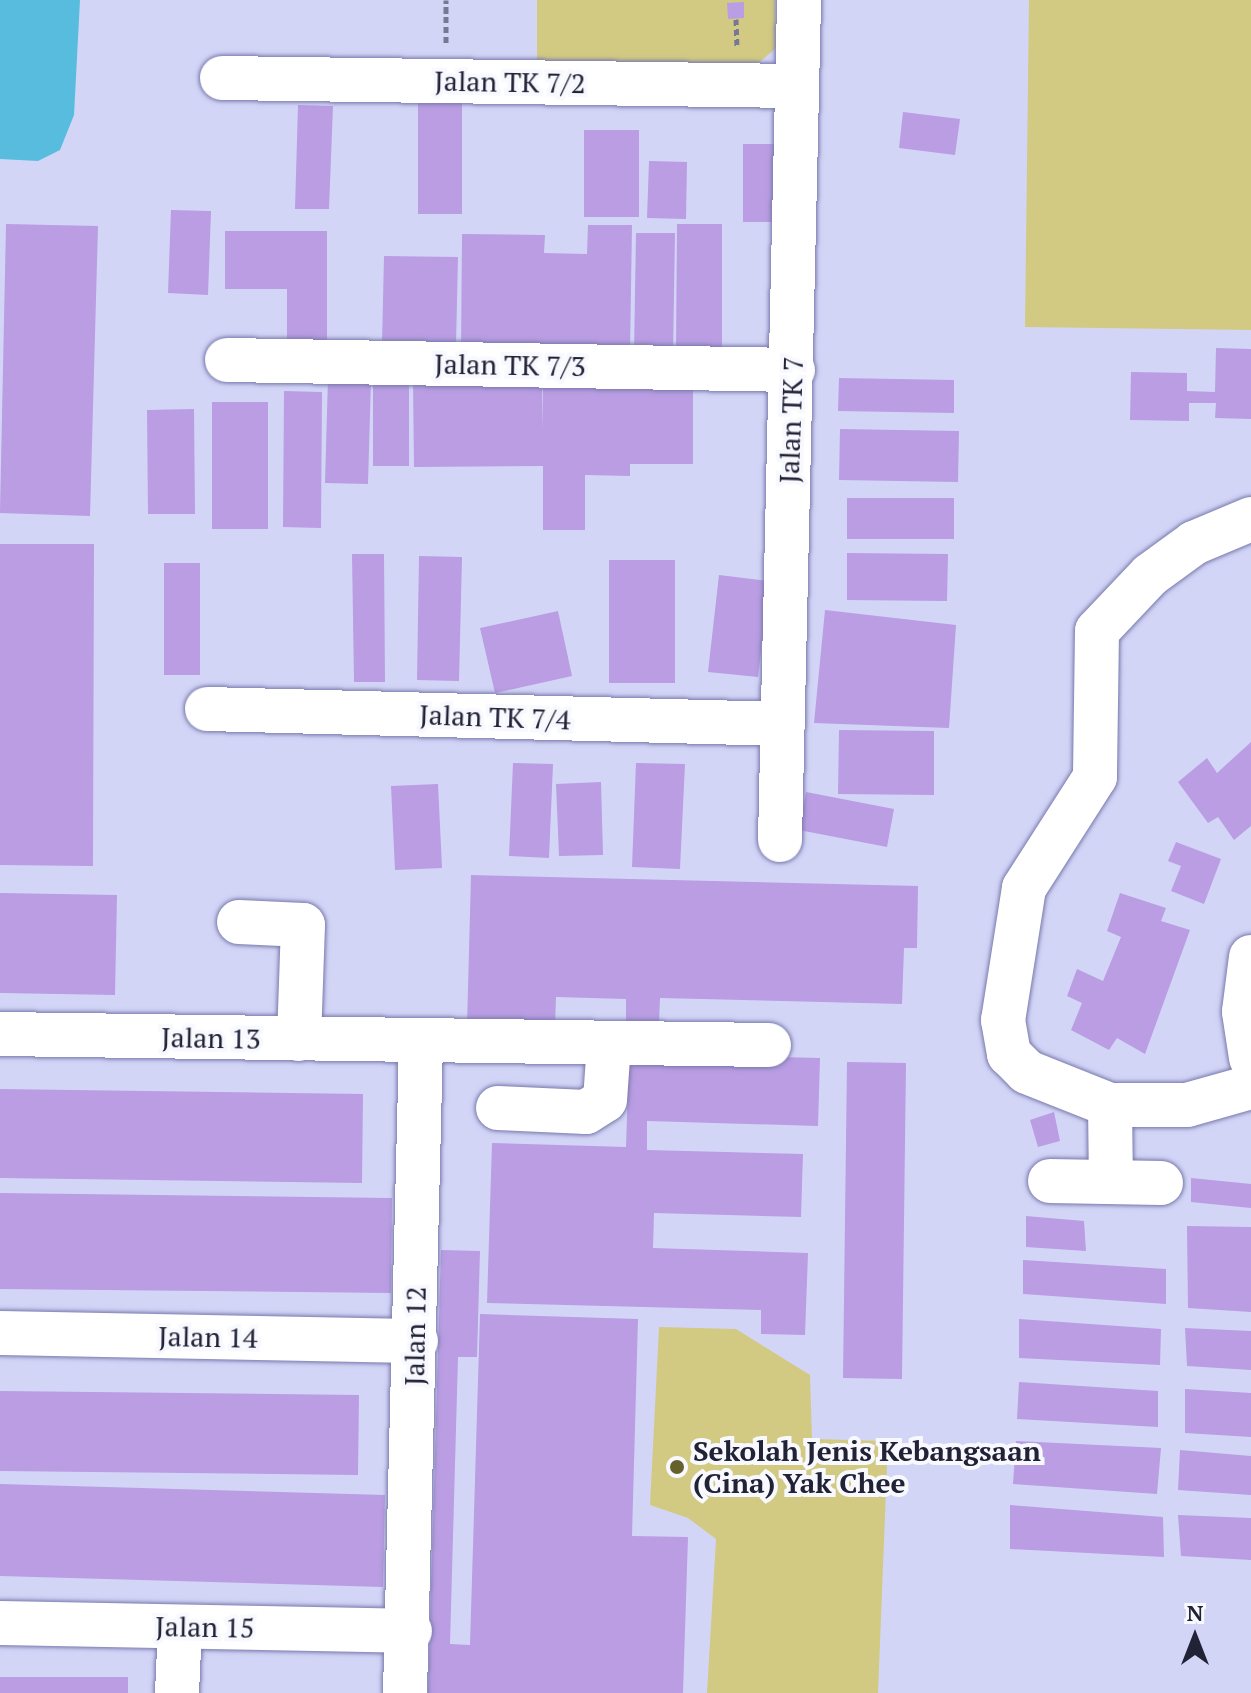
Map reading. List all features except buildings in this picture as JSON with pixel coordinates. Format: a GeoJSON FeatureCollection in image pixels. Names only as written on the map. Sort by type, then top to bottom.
{"type":"FeatureCollection","features":[{"type":"Feature","properties":{"kind":"street","name":"Jalan TK 7"},"geometry":{"type":"LineString","coordinates":[[780,840],[799,0]]}},
{"type":"Feature","properties":{"kind":"street","name":"Jalan TK 7/2"},"geometry":{"type":"LineString","coordinates":[[222,78],[797,86]]}},
{"type":"Feature","properties":{"kind":"street","name":"Jalan TK 7/3"},"geometry":{"type":"LineString","coordinates":[[227,360],[793,370]]}},
{"type":"Feature","properties":{"kind":"street"},"geometry":{"type":"LineString","coordinates":[[1251,519],[1194,543],[1150,575],[1097,631],[1095,777],[1024,888],[1004,982],[1009,1054],[1060,1089],[1110,1105],[1187,1105],[1251,1087]]}},
{"type":"Feature","properties":{"kind":"street","name":"Jalan TK 7/4"},"geometry":{"type":"LineString","coordinates":[[207,709],[783,724]]}},
{"type":"Feature","properties":{"kind":"street"},"geometry":{"type":"LineString","coordinates":[[239,922],[303,925],[299,1039]]}},
{"type":"Feature","properties":{"kind":"street"},"geometry":{"type":"LineString","coordinates":[[1251,957],[1244,1012],[1251,1058]]}},
{"type":"Feature","properties":{"kind":"street","name":"Jalan 13"},"geometry":{"type":"LineString","coordinates":[[0,1034],[769,1045]]}},
{"type":"Feature","properties":{"kind":"street","name":"Jalan 12"},"geometry":{"type":"LineString","coordinates":[[405,1693],[410,1631],[421,1042]]}},
{"type":"Feature","properties":{"kind":"street"},"geometry":{"type":"LineString","coordinates":[[498,1108],[586,1112],[605,1100],[609,1044]]}},
{"type":"Feature","properties":{"kind":"street"},"geometry":{"type":"LineString","coordinates":[[1110,1105],[1111,1182]]}},
{"type":"Feature","properties":{"kind":"street"},"geometry":{"type":"LineString","coordinates":[[1050,1181],[1161,1183]]}},
{"type":"Feature","properties":{"kind":"street","name":"Jalan 14"},"geometry":{"type":"LineString","coordinates":[[0,1333],[416,1341]]}},
{"type":"Feature","properties":{"kind":"street","name":"Jalan 15"},"geometry":{"type":"LineString","coordinates":[[0,1623],[410,1631]]}},
{"type":"Feature","properties":{"kind":"street"},"geometry":{"type":"LineString","coordinates":[[177,1693],[180,1627]]}},
{"type":"Feature","properties":{"kind":"shaded area"},"geometry":{"type":"Polygon","coordinates":[[[537,0],[775,0],[776,48],[756,65],[537,62],[537,0]]]}},
{"type":"Feature","properties":{"kind":"shaded area"},"geometry":{"type":"Polygon","coordinates":[[[1029,0],[1251,0],[1251,330],[1025,327],[1029,0]]]}},
{"type":"Feature","properties":{"kind":"shaded area"},"geometry":{"type":"Polygon","coordinates":[[[659,1327],[736,1329],[810,1375],[812,1439],[888,1441],[878,1693],[707,1693],[716,1539],[688,1518],[650,1505],[659,1327]]]}},
{"type":"Feature","properties":{"kind":"water"},"geometry":{"type":"Polygon","coordinates":[[[0,0],[80,0],[74,115],[60,150],[38,161],[0,159],[0,0]]]}},
{"type":"Feature","properties":{"kind":"place","name":"Sekolah Jenis Kebangsaan (Cina) Yak Chee"},"geometry":{"type":"Point","coordinates":[677,1467]}}]}
